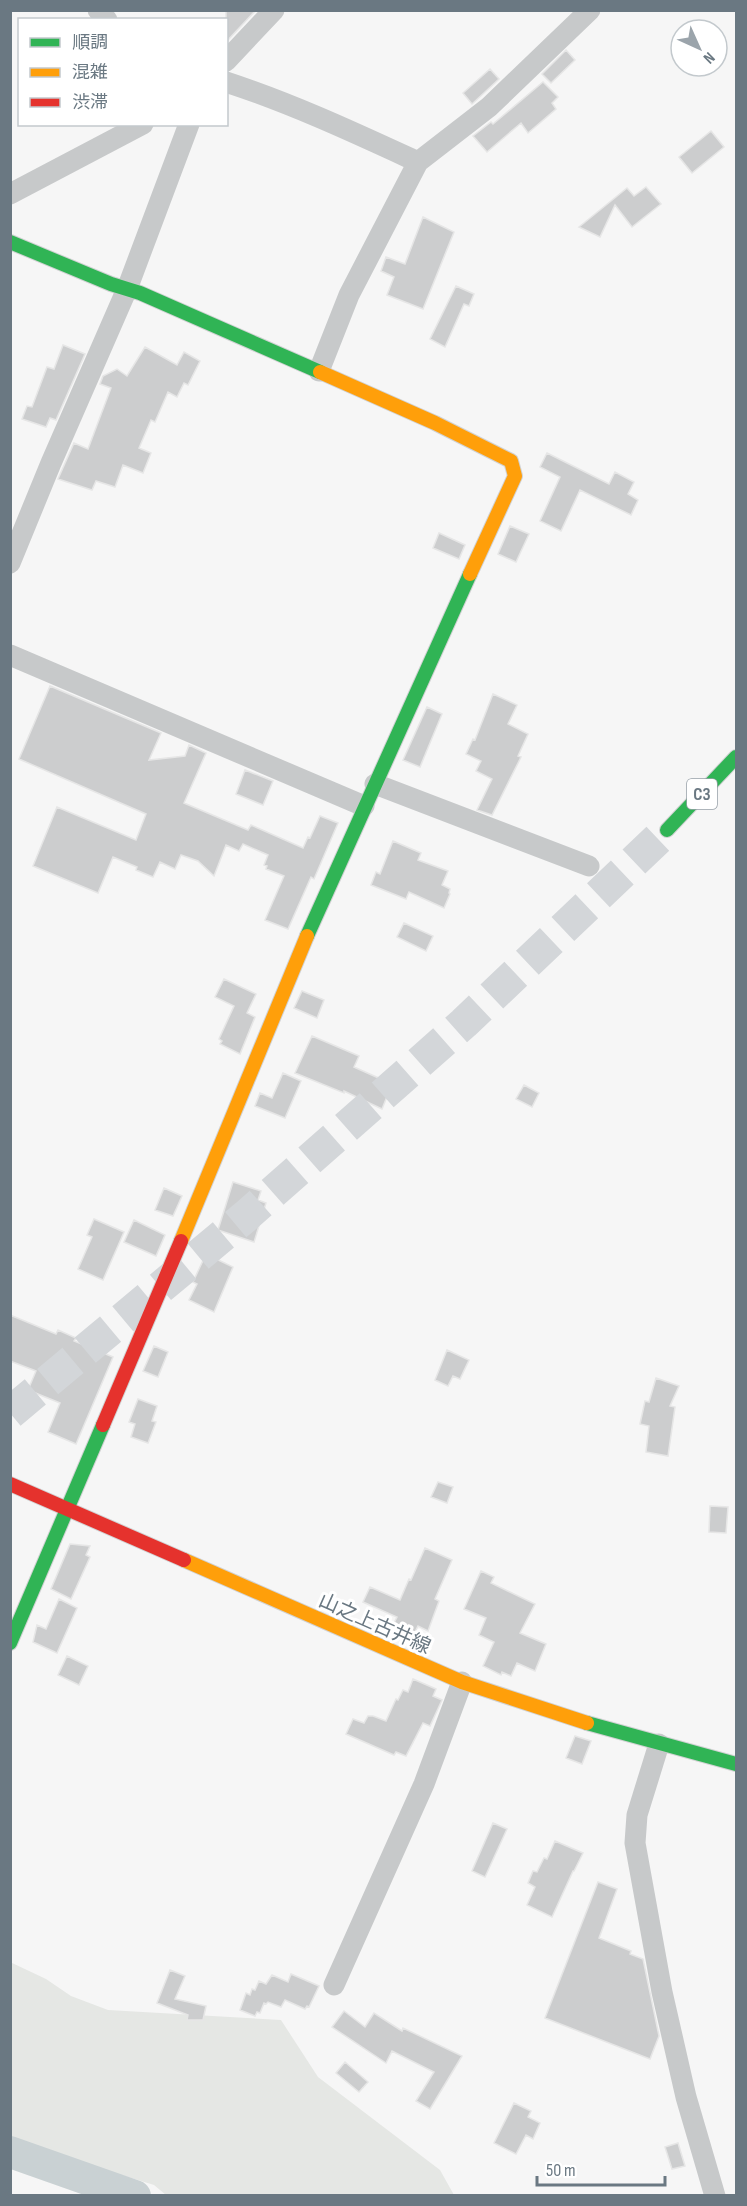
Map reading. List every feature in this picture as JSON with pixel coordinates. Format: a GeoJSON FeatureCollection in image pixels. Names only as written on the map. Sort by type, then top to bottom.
{"type":"FeatureCollection","features":[{"type":"Feature","properties":{"kind":"main road"},"geometry":{"type":"LineString","coordinates":[[10,242],[127,289],[435,423],[511,461],[514,476],[364,806],[257,1053],[229,1126],[10,1643]]}},
{"type":"Feature","properties":{"kind":"main road","name":"C3"},"geometry":{"type":"LineString","coordinates":[[667,830],[736,757]]}},
{"type":"Feature","properties":{"kind":"main road","name":"山之上古井線"},"geometry":{"type":"LineString","coordinates":[[10,1484],[462,1682],[658,1744],[736,1764]]}},
{"type":"Feature","properties":{"kind":"street"},"geometry":{"type":"LineString","coordinates":[[228,59],[274,10]]}},
{"type":"Feature","properties":{"kind":"street"},"geometry":{"type":"LineString","coordinates":[[319,371],[349,295],[418,162],[489,107],[590,10]]}},
{"type":"Feature","properties":{"kind":"street"},"geometry":{"type":"LineString","coordinates":[[228,83],[272,97],[323,118],[418,162]]}},
{"type":"Feature","properties":{"kind":"street"},"geometry":{"type":"LineString","coordinates":[[10,194],[139,126]]}},
{"type":"Feature","properties":{"kind":"street"},"geometry":{"type":"LineString","coordinates":[[10,563],[127,289],[188,126]]}},
{"type":"Feature","properties":{"kind":"street"},"geometry":{"type":"LineString","coordinates":[[10,655],[364,806]]}},
{"type":"Feature","properties":{"kind":"street"},"geometry":{"type":"LineString","coordinates":[[375,784],[590,866]]}},
{"type":"Feature","properties":{"kind":"street"},"geometry":{"type":"LineString","coordinates":[[334,1985],[424,1784],[462,1682]]}},
{"type":"Feature","properties":{"kind":"street"},"geometry":{"type":"LineString","coordinates":[[658,1744],[637,1815],[635,1843],[662,1992],[686,2097],[716,2196]]}},
{"type":"Feature","properties":{"kind":"shaded area"},"geometry":{"type":"Polygon","coordinates":[[[10,1962],[46,1979],[71,1996],[108,2010],[281,2020],[318,2077],[440,2170],[454,2195],[166,2195],[154,2185],[11,2141],[10,1962]]]}},
{"type":"Feature","properties":{"kind":"building"},"geometry":{"type":"Polygon","coordinates":[[[226,10],[256,10],[228,40],[228,18],[226,18],[226,10]]]}},
{"type":"Feature","properties":{"kind":"building"},"geometry":{"type":"Polygon","coordinates":[[[566,50],[575,60],[551,83],[542,74],[566,50]]]}},
{"type":"Feature","properties":{"kind":"building"},"geometry":{"type":"Polygon","coordinates":[[[490,69],[499,79],[472,104],[463,93],[490,69]]]}},
{"type":"Feature","properties":{"kind":"building"},"geometry":{"type":"Polygon","coordinates":[[[543,82],[558,97],[552,103],[556,109],[528,133],[521,123],[487,152],[473,136],[491,122],[493,124],[543,82]]]}},
{"type":"Feature","properties":{"kind":"building"},"geometry":{"type":"Polygon","coordinates":[[[711,131],[724,147],[692,173],[679,157],[711,131]]]}},
{"type":"Feature","properties":{"kind":"building"},"geometry":{"type":"Polygon","coordinates":[[[646,187],[661,204],[632,227],[615,205],[600,237],[579,227],[627,188],[634,196],[646,187]]]}},
{"type":"Feature","properties":{"kind":"building"},"geometry":{"type":"Polygon","coordinates":[[[423,217],[454,232],[423,309],[387,295],[394,277],[381,271],[386,257],[405,264],[423,217]]]}},
{"type":"Feature","properties":{"kind":"building"},"geometry":{"type":"Polygon","coordinates":[[[456,286],[474,294],[469,306],[464,304],[445,347],[430,339],[456,286]]]}},
{"type":"Feature","properties":{"kind":"building"},"geometry":{"type":"Polygon","coordinates":[[[63,345],[85,354],[56,420],[50,418],[46,427],[22,419],[27,406],[32,407],[47,367],[54,369],[63,345]]]}},
{"type":"Feature","properties":{"kind":"building"},"geometry":{"type":"Polygon","coordinates":[[[145,347],[177,365],[184,352],[200,361],[188,385],[184,383],[177,397],[168,392],[155,422],[151,420],[139,448],[151,453],[143,473],[123,465],[115,487],[96,481],[92,490],[58,479],[74,443],[88,449],[111,388],[100,384],[103,376],[117,369],[127,376],[145,347]]]}},
{"type":"Feature","properties":{"kind":"building"},"geometry":{"type":"Polygon","coordinates":[[[547,453],[609,484],[615,472],[634,482],[628,494],[638,500],[631,515],[580,490],[561,531],[540,521],[560,477],[540,467],[547,453]]]}},
{"type":"Feature","properties":{"kind":"building"},"geometry":{"type":"Polygon","coordinates":[[[510,526],[529,534],[516,562],[498,554],[510,526]]]}},
{"type":"Feature","properties":{"kind":"building"},"geometry":{"type":"Polygon","coordinates":[[[439,533],[465,545],[459,559],[433,548],[439,533]]]}},
{"type":"Feature","properties":{"kind":"building"},"geometry":{"type":"Polygon","coordinates":[[[50,686],[161,733],[149,760],[185,756],[189,745],[206,753],[184,803],[248,830],[251,825],[303,848],[320,816],[338,823],[314,879],[311,877],[288,929],[265,920],[284,876],[266,869],[267,866],[264,865],[268,855],[243,844],[239,851],[226,845],[214,876],[198,861],[181,855],[175,869],[160,862],[153,877],[113,857],[98,893],[33,866],[57,807],[136,840],[146,814],[19,759],[50,686]]]}},
{"type":"Feature","properties":{"kind":"building"},"geometry":{"type":"Polygon","coordinates":[[[493,694],[517,705],[508,724],[528,734],[518,756],[521,757],[492,815],[477,810],[492,779],[476,771],[481,761],[466,754],[473,739],[475,740],[493,694]]]}},
{"type":"Feature","properties":{"kind":"building"},"geometry":{"type":"Polygon","coordinates":[[[427,707],[442,714],[420,767],[403,760],[427,707]]]}},
{"type":"Feature","properties":{"kind":"building"},"geometry":{"type":"Polygon","coordinates":[[[245,770],[273,781],[263,805],[236,794],[245,770]]]}},
{"type":"Feature","properties":{"kind":"building"},"geometry":{"type":"Polygon","coordinates":[[[393,841],[421,853],[418,860],[448,871],[442,885],[450,889],[450,894],[444,908],[409,892],[406,899],[371,885],[376,872],[380,874],[393,841]]]}},
{"type":"Feature","properties":{"kind":"building"},"geometry":{"type":"Polygon","coordinates":[[[404,923],[433,936],[426,951],[397,937],[404,923]]]}},
{"type":"Feature","properties":{"kind":"building"},"geometry":{"type":"Polygon","coordinates":[[[224,979],[256,994],[247,1013],[255,1017],[240,1054],[220,1044],[222,1041],[219,1039],[234,1006],[215,997],[224,979]]]}},
{"type":"Feature","properties":{"kind":"building"},"geometry":{"type":"Polygon","coordinates":[[[302,991],[324,1000],[317,1018],[294,1008],[302,991]]]}},
{"type":"Feature","properties":{"kind":"building"},"geometry":{"type":"Polygon","coordinates":[[[312,1036],[359,1056],[354,1067],[392,1084],[382,1109],[344,1091],[344,1093],[295,1073],[312,1036]]]}},
{"type":"Feature","properties":{"kind":"building"},"geometry":{"type":"Polygon","coordinates":[[[283,1073],[301,1081],[285,1118],[255,1106],[260,1093],[272,1098],[283,1073]]]}},
{"type":"Feature","properties":{"kind":"building"},"geometry":{"type":"Polygon","coordinates":[[[524,1085],[539,1093],[532,1107],[516,1099],[524,1085]]]}},
{"type":"Feature","properties":{"kind":"building"},"geometry":{"type":"Polygon","coordinates":[[[233,1182],[261,1191],[258,1200],[266,1203],[254,1242],[218,1230],[233,1182]]]}},
{"type":"Feature","properties":{"kind":"building"},"geometry":{"type":"Polygon","coordinates":[[[164,1188],[182,1196],[173,1216],[155,1210],[164,1188]]]}},
{"type":"Feature","properties":{"kind":"building"},"geometry":{"type":"Polygon","coordinates":[[[94,1219],[124,1232],[103,1280],[78,1269],[92,1237],[87,1235],[94,1219]]]}},
{"type":"Feature","properties":{"kind":"building"},"geometry":{"type":"Polygon","coordinates":[[[134,1220],[165,1235],[156,1256],[124,1242],[134,1220]]]}},
{"type":"Feature","properties":{"kind":"building"},"geometry":{"type":"Polygon","coordinates":[[[206,1254],[233,1267],[214,1312],[189,1300],[197,1284],[193,1282],[206,1254]]]}},
{"type":"Feature","properties":{"kind":"building"},"geometry":{"type":"Polygon","coordinates":[[[10,1315],[56,1334],[58,1330],[76,1338],[74,1341],[113,1357],[76,1444],[48,1432],[60,1403],[28,1390],[36,1371],[10,1361],[10,1315]]]}},
{"type":"Feature","properties":{"kind":"building"},"geometry":{"type":"Polygon","coordinates":[[[154,1346],[168,1352],[158,1377],[143,1371],[154,1346]]]}},
{"type":"Feature","properties":{"kind":"building"},"geometry":{"type":"Polygon","coordinates":[[[447,1350],[469,1360],[460,1379],[453,1376],[448,1386],[435,1380],[447,1350]]]}},
{"type":"Feature","properties":{"kind":"building"},"geometry":{"type":"Polygon","coordinates":[[[656,1378],[679,1386],[670,1406],[675,1407],[668,1456],[646,1452],[649,1426],[640,1424],[645,1401],[649,1402],[656,1378]]]}},
{"type":"Feature","properties":{"kind":"building"},"geometry":{"type":"Polygon","coordinates":[[[138,1399],[157,1406],[152,1421],[156,1422],[148,1443],[131,1437],[135,1424],[129,1422],[138,1399]]]}},
{"type":"Feature","properties":{"kind":"building"},"geometry":{"type":"Polygon","coordinates":[[[438,1482],[453,1487],[447,1503],[431,1497],[438,1482]]]}},
{"type":"Feature","properties":{"kind":"building"},"geometry":{"type":"Polygon","coordinates":[[[710,1506],[728,1507],[726,1533],[709,1532],[710,1506]]]}},
{"type":"Feature","properties":{"kind":"building"},"geometry":{"type":"Polygon","coordinates":[[[70,1544],[90,1546],[86,1555],[90,1557],[71,1599],[51,1589],[70,1544]]]}},
{"type":"Feature","properties":{"kind":"building"},"geometry":{"type":"Polygon","coordinates":[[[425,1548],[452,1560],[435,1599],[439,1601],[428,1631],[418,1626],[413,1636],[392,1627],[397,1617],[363,1602],[370,1587],[400,1600],[425,1548]]]}},
{"type":"Feature","properties":{"kind":"building"},"geometry":{"type":"Polygon","coordinates":[[[481,1571],[494,1577],[491,1583],[535,1604],[520,1633],[546,1644],[535,1671],[517,1663],[511,1676],[502,1672],[501,1675],[483,1666],[494,1642],[479,1635],[486,1618],[464,1609],[481,1571]]]}},
{"type":"Feature","properties":{"kind":"building"},"geometry":{"type":"Polygon","coordinates":[[[59,1599],[77,1608],[57,1653],[33,1642],[37,1625],[46,1629],[59,1599]]]}},
{"type":"Feature","properties":{"kind":"building"},"geometry":{"type":"Polygon","coordinates":[[[67,1656],[88,1666],[79,1685],[58,1675],[67,1656]]]}},
{"type":"Feature","properties":{"kind":"building"},"geometry":{"type":"Polygon","coordinates":[[[413,1679],[436,1689],[433,1696],[442,1700],[430,1726],[423,1723],[406,1756],[396,1752],[394,1755],[346,1734],[353,1719],[364,1723],[368,1716],[373,1716],[386,1721],[396,1699],[398,1700],[403,1690],[408,1692],[413,1679]]]}},
{"type":"Feature","properties":{"kind":"building"},"geometry":{"type":"Polygon","coordinates":[[[575,1736],[591,1741],[582,1764],[566,1758],[575,1736]]]}},
{"type":"Feature","properties":{"kind":"building"},"geometry":{"type":"Polygon","coordinates":[[[493,1823],[507,1829],[485,1877],[472,1871],[493,1823]]]}},
{"type":"Feature","properties":{"kind":"building"},"geometry":{"type":"Polygon","coordinates":[[[555,1841],[583,1853],[552,1917],[527,1905],[535,1887],[528,1883],[533,1871],[537,1872],[544,1858],[547,1859],[555,1841]]]}},
{"type":"Feature","properties":{"kind":"building"},"geometry":{"type":"Polygon","coordinates":[[[598,1882],[617,1889],[599,1938],[631,1951],[630,1954],[643,1959],[659,2036],[650,2059],[545,2018],[598,1882]]]}},
{"type":"Feature","properties":{"kind":"building"},"geometry":{"type":"Polygon","coordinates":[[[170,1970],[185,1976],[175,1999],[206,2006],[203,2020],[187,2020],[188,2015],[157,2003],[170,1970]]]}},
{"type":"Feature","properties":{"kind":"building"},"geometry":{"type":"Polygon","coordinates":[[[291,1974],[319,1986],[309,2007],[305,2009],[285,2000],[281,2007],[268,2002],[264,2003],[260,2013],[257,2012],[255,2016],[240,2010],[246,1993],[250,1995],[259,1981],[266,1984],[272,1975],[288,1982],[291,1974]]]}},
{"type":"Feature","properties":{"kind":"building"},"geometry":{"type":"Polygon","coordinates":[[[344,2011],[365,2027],[374,2013],[402,2031],[403,2028],[462,2056],[430,2109],[416,2101],[434,2072],[392,2051],[386,2063],[332,2027],[344,2011]]]}},
{"type":"Feature","properties":{"kind":"building"},"geometry":{"type":"Polygon","coordinates":[[[345,2062],[368,2082],[359,2092],[336,2073],[345,2062]]]}},
{"type":"Feature","properties":{"kind":"building"},"geometry":{"type":"Polygon","coordinates":[[[514,2103],[531,2111],[528,2117],[540,2123],[533,2139],[526,2135],[516,2154],[494,2143],[514,2103]]]}},
{"type":"Feature","properties":{"kind":"building"},"geometry":{"type":"Polygon","coordinates":[[[678,2143],[685,2166],[672,2169],[665,2147],[678,2143]]]}},
{"type":"Feature","properties":{"kind":"waterway"},"geometry":{"type":"LineString","coordinates":[[10,2152],[135,2196]]}},
{"type":"Feature","properties":{"kind":"tunnel"},"geometry":{"type":"LineString","coordinates":[[10,1413],[246,1216],[464,1023],[667,830]]}},
{"type":"Feature","properties":{"kind":"traffic: fast"},"geometry":{"type":"LineString","coordinates":[[10,242],[111,284],[140,293],[320,372]]}},
{"type":"Feature","properties":{"kind":"traffic: fast"},"geometry":{"type":"LineString","coordinates":[[307,936],[470,574]]}},
{"type":"Feature","properties":{"kind":"traffic: fast"},"geometry":{"type":"LineString","coordinates":[[667,830],[736,757]]}},
{"type":"Feature","properties":{"kind":"traffic: fast"},"geometry":{"type":"LineString","coordinates":[[10,1643],[103,1425]]}},
{"type":"Feature","properties":{"kind":"traffic: fast"},"geometry":{"type":"LineString","coordinates":[[587,1723],[736,1764]]}},
{"type":"Feature","properties":{"kind":"traffic: slow"},"geometry":{"type":"LineString","coordinates":[[320,372],[435,423],[511,461],[515,476],[470,574]]}},
{"type":"Feature","properties":{"kind":"traffic: slow"},"geometry":{"type":"LineString","coordinates":[[181,1241],[307,936]]}},
{"type":"Feature","properties":{"kind":"traffic: slow"},"geometry":{"type":"LineString","coordinates":[[184,1560],[462,1682],[587,1723]]}},
{"type":"Feature","properties":{"kind":"traffic: jam"},"geometry":{"type":"LineString","coordinates":[[103,1425],[181,1241]]}},
{"type":"Feature","properties":{"kind":"traffic: jam"},"geometry":{"type":"LineString","coordinates":[[10,1484],[184,1560]]}}]}
